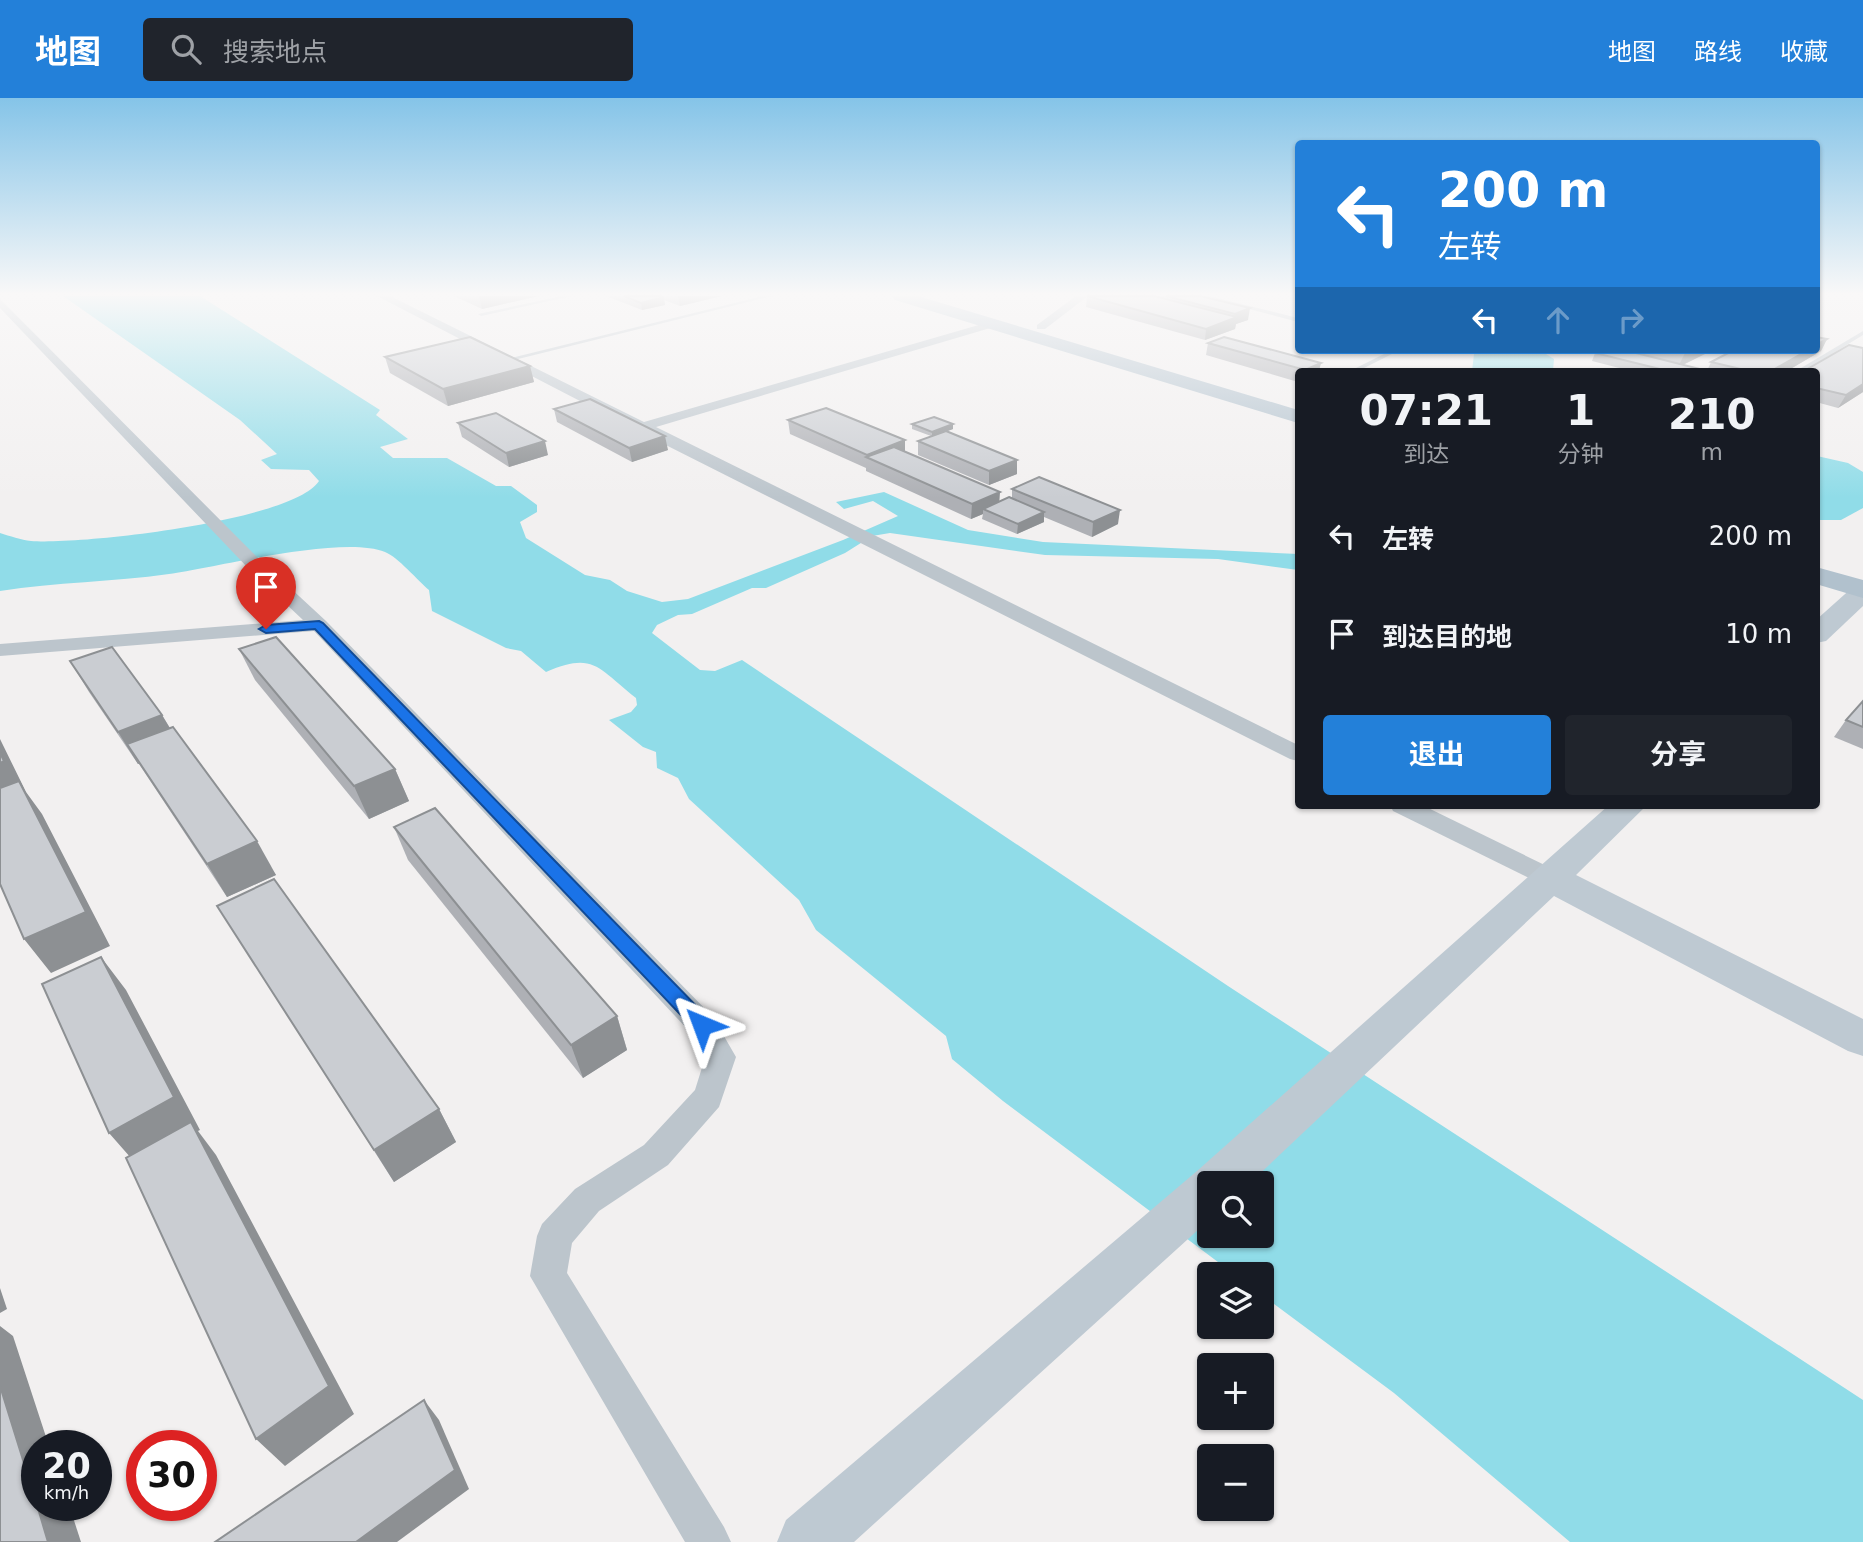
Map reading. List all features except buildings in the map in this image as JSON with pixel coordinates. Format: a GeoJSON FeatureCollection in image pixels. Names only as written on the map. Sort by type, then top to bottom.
{"type":"FeatureCollection","features":[{"type":"Feature","properties":{"kind":"main road"},"geometry":{"type":"LineString","coordinates":[[1122,363],[1295,416]]}},
{"type":"Feature","properties":{"kind":"main road"},"geometry":{"type":"LineString","coordinates":[[1162,363],[1295,403]]}},
{"type":"Feature","properties":{"kind":"main road"},"geometry":{"type":"LineString","coordinates":[[1820,559],[1863,572]]}},
{"type":"Feature","properties":{"kind":"main road"},"geometry":{"type":"LineString","coordinates":[[1820,576],[1863,591],[1820,631]]}},
{"type":"Feature","properties":{"kind":"main road"},"geometry":{"type":"LineString","coordinates":[[1229,1171],[1626,809]]}},
{"type":"Feature","properties":{"kind":"main road"},"geometry":{"type":"LineString","coordinates":[[1550,878],[1863,1039]]}},
{"type":"Feature","properties":{"kind":"main road"},"geometry":{"type":"LineString","coordinates":[[808,1542],[1197,1200]]}},
{"type":"Feature","properties":{"kind":"street"},"geometry":{"type":"LineString","coordinates":[[59,363],[254,564],[319,625],[702,1025],[721,1058],[708,1097],[656,1154],[587,1200],[555,1236],[548,1276],[709,1542]]}},
{"type":"Feature","properties":{"kind":"street"},"geometry":{"type":"LineString","coordinates":[[518,363],[852,533],[1295,753]]}},
{"type":"Feature","properties":{"kind":"street"},"geometry":{"type":"LineString","coordinates":[[641,427],[858,363]]}},
{"type":"Feature","properties":{"kind":"street"},"geometry":{"type":"LineString","coordinates":[[0,650],[319,625]]}},
{"type":"Feature","properties":{"kind":"street"},"geometry":{"type":"LineString","coordinates":[[1410,809],[1550,878]]}},
{"type":"Feature","properties":{"kind":"water"},"geometry":{"type":"Polygon","coordinates":[[[159,363],[306,363],[380,410],[376,415],[408,439],[380,447],[393,458],[447,458],[496,486],[511,486],[537,505],[537,512],[520,522],[526,538],[585,575],[610,580],[627,591],[662,602],[688,599],[843,540],[898,516],[873,501],[844,509],[836,502],[884,492],[968,530],[1043,542],[1295,554],[1295,570],[1218,559],[1045,555],[890,533],[872,536],[845,553],[766,588],[752,588],[692,614],[678,615],[657,625],[652,633],[700,670],[715,671],[742,660],[1228,986],[1863,1400],[1863,1542],[1570,1542],[1394,1393],[1274,1304],[1274,1262],[1218,1262],[1199,1248],[1274,1248],[1274,1171],[1197,1171],[1197,1246],[1003,1101],[952,1059],[946,1036],[816,930],[799,900],[689,799],[678,778],[657,768],[656,752],[643,747],[609,720],[631,712],[637,705],[636,698],[595,666],[575,663],[546,672],[521,651],[506,648],[432,611],[429,590],[385,552],[340,547],[280,554],[169,574],[0,591],[0,533],[27,540],[57,541],[184,528],[270,508],[301,495],[319,481],[309,470],[271,469],[261,460],[277,454],[240,420],[159,363]]]}},
{"type":"Feature","properties":{"kind":"water"},"geometry":{"type":"Polygon","coordinates":[[[1473,363],[1554,363],[1553,368],[1472,368],[1473,363]]]}},
{"type":"Feature","properties":{"kind":"water"},"geometry":{"type":"Polygon","coordinates":[[[1820,457],[1848,463],[1863,472],[1863,508],[1841,520],[1820,520],[1820,457]]]}},
{"type":"Feature","properties":{"kind":"route"},"geometry":{"type":"LineString","coordinates":[[266,629],[319,625],[702,1025]]}}]}
